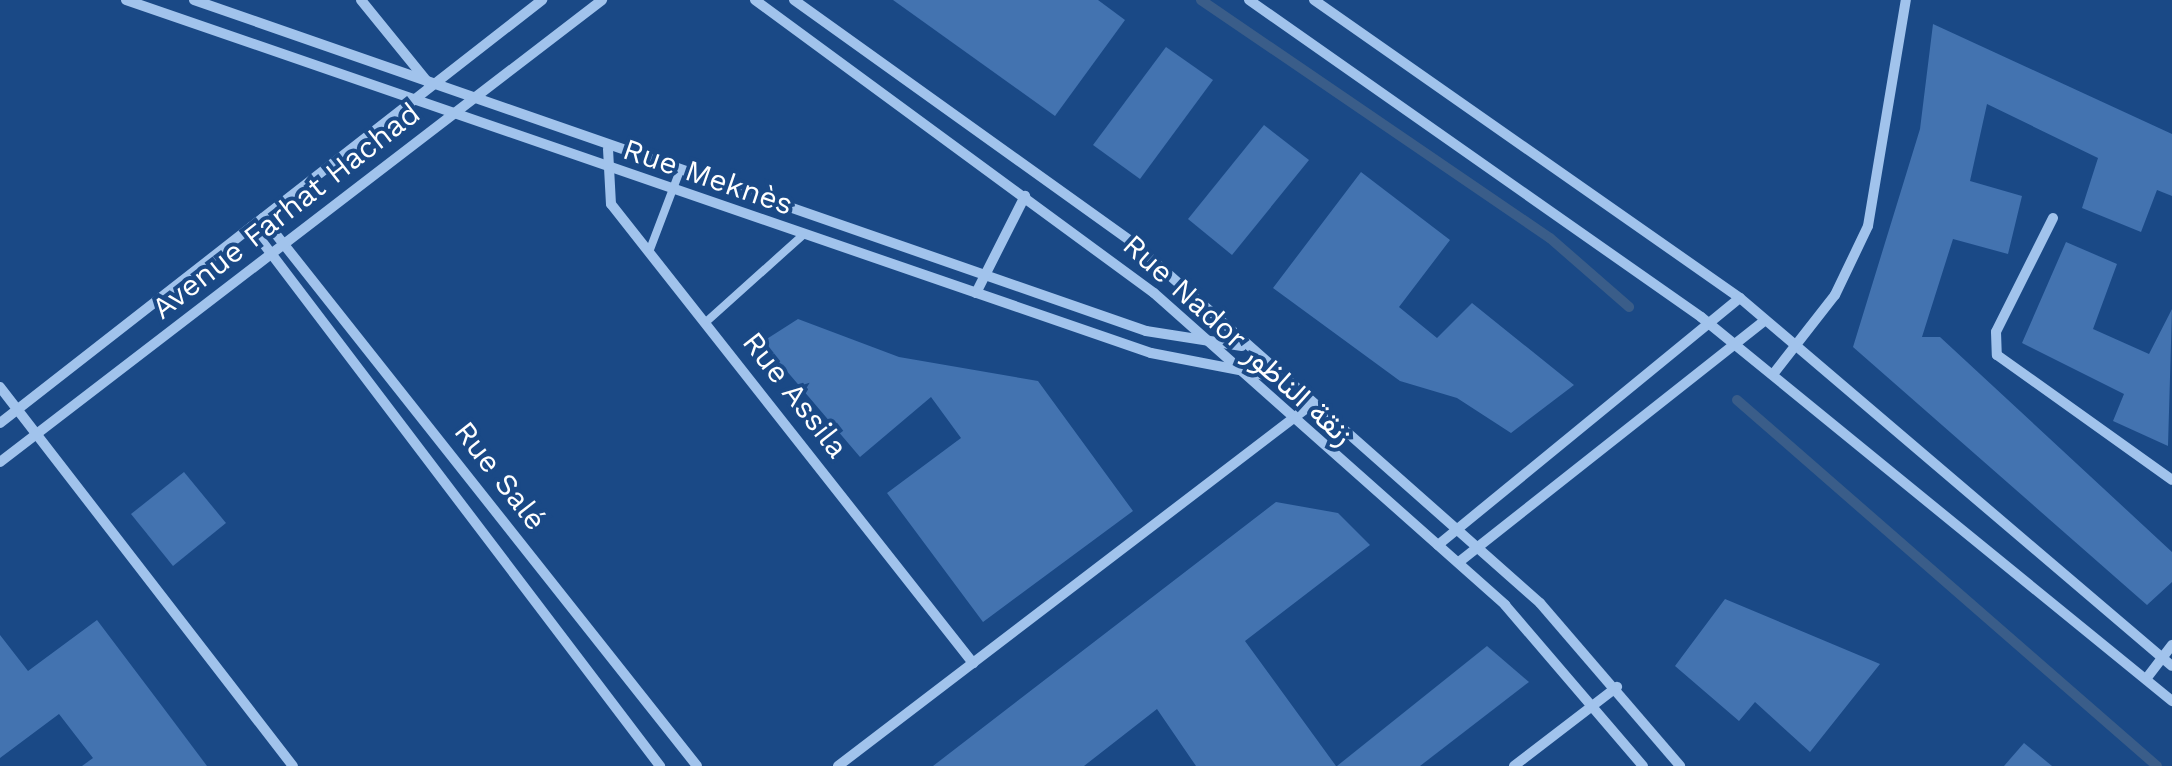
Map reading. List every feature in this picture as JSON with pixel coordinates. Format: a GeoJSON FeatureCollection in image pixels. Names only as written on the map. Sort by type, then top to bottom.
{"type":"FeatureCollection","features":[{"type":"Feature","properties":{"kind":"street","name":"Rue Meknès"},"geometry":{"type":"LineString","coordinates":[[126,0],[602,168],[976,294],[1239,374],[1281,378]]}},
{"type":"Feature","properties":{"kind":"street","name":"Rue Meknès"},"geometry":{"type":"LineString","coordinates":[[194,0],[469,102],[984,276],[1208,345],[1243,346]]}},
{"type":"Feature","properties":{"kind":"street"},"geometry":{"type":"LineString","coordinates":[[360,0],[430,86]]}},
{"type":"Feature","properties":{"kind":"street","name":"Avenue Farhat Hachad"},"geometry":{"type":"LineString","coordinates":[[0,422],[542,0]]}},
{"type":"Feature","properties":{"kind":"street","name":"Avenue Farhat Hachad"},"geometry":{"type":"LineString","coordinates":[[0,462],[602,0]]}},
{"type":"Feature","properties":{"kind":"street","name":"Rue Nador زنقة الناظور"},"geometry":{"type":"LineString","coordinates":[[754,0],[1117,262],[1290,420],[1460,562],[1594,704],[1643,766]]}},
{"type":"Feature","properties":{"kind":"street","name":"Rue Nador زنقة الناظور"},"geometry":{"type":"LineString","coordinates":[[794,0],[1132,242],[1243,346],[1479,547],[1617,687],[1680,766]]}},
{"type":"Feature","properties":{"kind":"street"},"geometry":{"type":"LineString","coordinates":[[1249,0],[1774,372],[2167,697],[2172,682]]}},
{"type":"Feature","properties":{"kind":"street"},"geometry":{"type":"LineString","coordinates":[[1314,0],[1740,298],[2167,662]]}},
{"type":"Feature","properties":{"kind":"street"},"geometry":{"type":"LineString","coordinates":[[1774,372],[1798,346],[1850,268],[1873,212],[1906,0]]}},
{"type":"Feature","properties":{"kind":"street"},"geometry":{"type":"LineString","coordinates":[[602,168],[608,150]]}},
{"type":"Feature","properties":{"kind":"street","name":"Rue Assila"},"geometry":{"type":"LineString","coordinates":[[602,168],[611,204],[973,663]]}},
{"type":"Feature","properties":{"kind":"street"},"geometry":{"type":"LineString","coordinates":[[976,294],[1025,196]]}},
{"type":"Feature","properties":{"kind":"street","name":"Rue Salé"},"geometry":{"type":"LineString","coordinates":[[263,218],[697,766]]}},
{"type":"Feature","properties":{"kind":"street"},"geometry":{"type":"LineString","coordinates":[[2053,218],[1996,332],[1997,355],[2172,480]]}},
{"type":"Feature","properties":{"kind":"street","name":"Rue Salé"},"geometry":{"type":"LineString","coordinates":[[252,227],[660,766]]}},
{"type":"Feature","properties":{"kind":"street"},"geometry":{"type":"LineString","coordinates":[[1438,545],[1740,298]]}},
{"type":"Feature","properties":{"kind":"street"},"geometry":{"type":"LineString","coordinates":[[1460,562],[1766,320]]}},
{"type":"Feature","properties":{"kind":"street"},"geometry":{"type":"LineString","coordinates":[[0,387],[293,766]]}},
{"type":"Feature","properties":{"kind":"street"},"geometry":{"type":"LineString","coordinates":[[838,766],[1312,404]]}},
{"type":"Feature","properties":{"kind":"street"},"geometry":{"type":"LineString","coordinates":[[2146,679],[2167,662],[2172,645]]}},
{"type":"Feature","properties":{"kind":"street"},"geometry":{"type":"LineString","coordinates":[[1514,766],[1617,687]]}},
{"type":"Feature","properties":{"kind":"lane"},"geometry":{"type":"LineString","coordinates":[[649,252],[679,173]]}},
{"type":"Feature","properties":{"kind":"lane"},"geometry":{"type":"LineString","coordinates":[[706,322],[803,235]]}},
{"type":"Feature","properties":{"kind":"building"},"geometry":{"type":"Polygon","coordinates":[[[893,0],[1098,0],[1125,20],[1055,116],[893,0]]]}},
{"type":"Feature","properties":{"kind":"building"},"geometry":{"type":"Polygon","coordinates":[[[1933,24],[2172,134],[2172,196],[2157,190],[2141,232],[2082,208],[2098,158],[1987,104],[1970,181],[2022,196],[2008,254],[1953,239],[1922,337],[1940,337],[2172,552],[2172,582],[2147,605],[1853,347],[1920,129],[1933,24]]]}},
{"type":"Feature","properties":{"kind":"building"},"geometry":{"type":"Polygon","coordinates":[[[1166,47],[1213,80],[1140,179],[1093,145],[1166,47]]]}},
{"type":"Feature","properties":{"kind":"building"},"geometry":{"type":"Polygon","coordinates":[[[1264,125],[1309,160],[1232,255],[1188,219],[1264,125]]]}},
{"type":"Feature","properties":{"kind":"building"},"geometry":{"type":"Polygon","coordinates":[[[1361,172],[1450,240],[1399,307],[1437,338],[1472,303],[1574,385],[1511,433],[1457,398],[1400,381],[1273,288],[1361,172]]]}},
{"type":"Feature","properties":{"kind":"building"},"geometry":{"type":"Polygon","coordinates":[[[2066,242],[2117,264],[2093,329],[2149,354],[2172,309],[2168,446],[2113,421],[2124,394],[2022,343],[2066,242]]]}},
{"type":"Feature","properties":{"kind":"building"},"geometry":{"type":"Polygon","coordinates":[[[798,319],[899,357],[1038,381],[1133,511],[983,622],[887,493],[961,438],[931,397],[860,457],[762,342],[798,319]]]}},
{"type":"Feature","properties":{"kind":"building"},"geometry":{"type":"Polygon","coordinates":[[[184,472],[226,523],[173,566],[131,514],[184,472]]]}},
{"type":"Feature","properties":{"kind":"building"},"geometry":{"type":"Polygon","coordinates":[[[1276,502],[1338,513],[1370,545],[1245,641],[1336,766],[1196,766],[1157,709],[1084,766],[933,766],[1276,502]]]}},
{"type":"Feature","properties":{"kind":"building"},"geometry":{"type":"Polygon","coordinates":[[[1725,599],[1880,664],[1810,752],[1755,702],[1739,721],[1675,666],[1725,599]]]}},
{"type":"Feature","properties":{"kind":"building"},"geometry":{"type":"Polygon","coordinates":[[[97,620],[207,766],[82,766],[93,758],[59,714],[0,758],[0,635],[28,671],[97,620]]]}},
{"type":"Feature","properties":{"kind":"building"},"geometry":{"type":"Polygon","coordinates":[[[1487,646],[1529,682],[1420,766],[1337,766],[1487,646]]]}},
{"type":"Feature","properties":{"kind":"building"},"geometry":{"type":"Polygon","coordinates":[[[2024,743],[2052,766],[2004,766],[2024,743]]]}},
{"type":"Feature","properties":{"kind":"waterway"},"geometry":{"type":"LineString","coordinates":[[1201,0],[1550,238],[1629,307]]}},
{"type":"Feature","properties":{"kind":"waterway"},"geometry":{"type":"LineString","coordinates":[[1737,400],[2157,766]]}}]}
